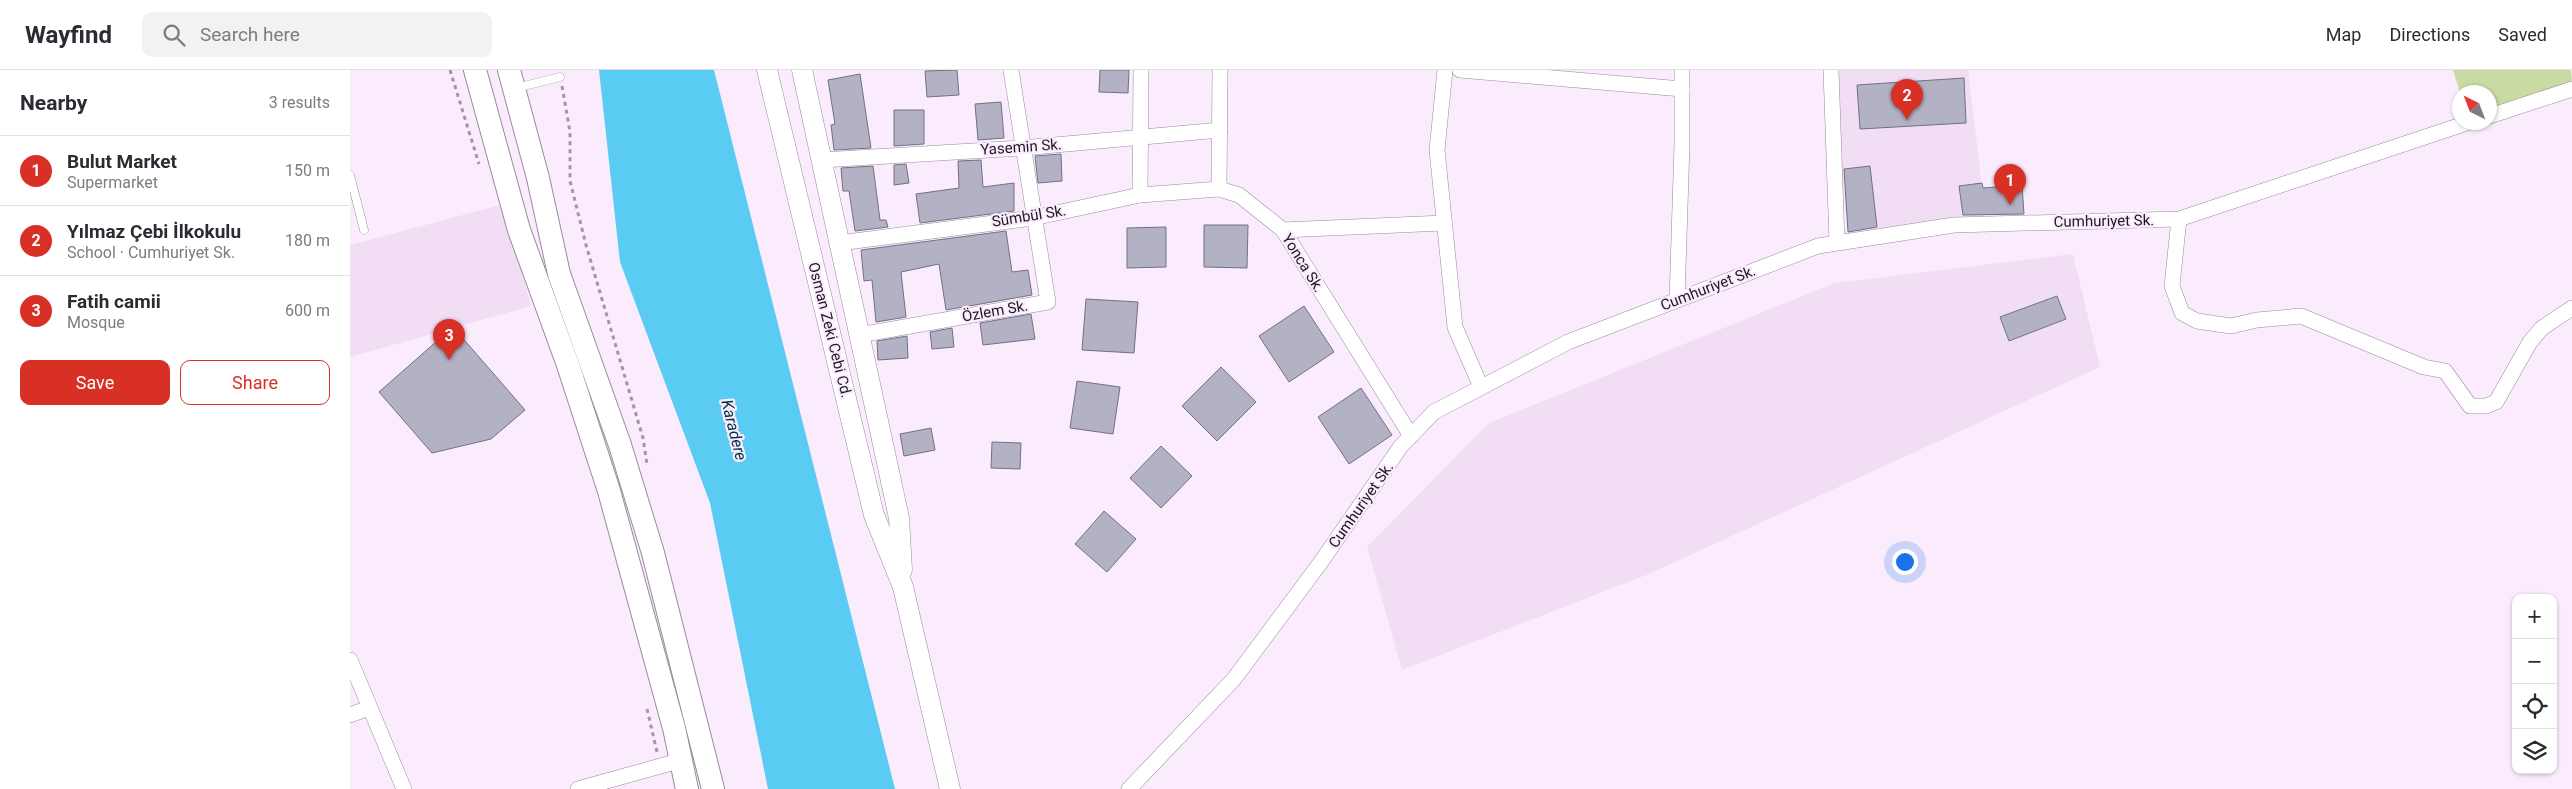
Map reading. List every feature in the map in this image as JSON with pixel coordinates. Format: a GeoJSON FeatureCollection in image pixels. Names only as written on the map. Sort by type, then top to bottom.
{"type":"FeatureCollection","features":[{"type":"Feature","properties":{"kind":"main road"},"geometry":{"type":"LineString","coordinates":[[475,70],[519,230],[568,364],[609,491],[671,763],[687,789]]}},
{"type":"Feature","properties":{"kind":"main road"},"geometry":{"type":"LineString","coordinates":[[512,79],[559,274],[620,445],[653,553],[713,789]]}},
{"type":"Feature","properties":{"kind":"street","name":"Osman Zeki Cebi Cd."},"geometry":{"type":"LineString","coordinates":[[767,70],[874,515],[902,587],[950,789]]}},
{"type":"Feature","properties":{"kind":"street","name":"Osman Zeki Cebi Cd."},"geometry":{"type":"LineString","coordinates":[[802,70],[899,518],[902,587]]}},
{"type":"Feature","properties":{"kind":"street"},"geometry":{"type":"LineString","coordinates":[[1011,70],[1033,218]]}},
{"type":"Feature","properties":{"kind":"street"},"geometry":{"type":"LineString","coordinates":[[1140,196],[1141,70]]}},
{"type":"Feature","properties":{"kind":"street"},"geometry":{"type":"LineString","coordinates":[[1219,189],[1220,70]]}},
{"type":"Feature","properties":{"kind":"street"},"geometry":{"type":"LineString","coordinates":[[1445,70],[1437,150],[1455,328],[1481,387]]}},
{"type":"Feature","properties":{"kind":"street"},"geometry":{"type":"LineString","coordinates":[[1460,70],[1682,89]]}},
{"type":"Feature","properties":{"kind":"street"},"geometry":{"type":"LineString","coordinates":[[1677,300],[1682,70]]}},
{"type":"Feature","properties":{"kind":"street"},"geometry":{"type":"LineString","coordinates":[[1832,70],[1837,243]]}},
{"type":"Feature","properties":{"kind":"street"},"geometry":{"type":"LineString","coordinates":[[2497,114],[2572,89]]}},
{"type":"Feature","properties":{"kind":"street","name":"Cumhuriyet Sk."},"geometry":{"type":"LineString","coordinates":[[1130,789],[1234,679],[1411,436],[1434,412],[1568,342],[1818,246],[1954,225],[2179,219],[2452,128]]}},
{"type":"Feature","properties":{"kind":"street","name":"Yasemin Sk."},"geometry":{"type":"LineString","coordinates":[[822,160],[1022,148],[1220,130]]}},
{"type":"Feature","properties":{"kind":"street","name":"Sümbül Sk."},"geometry":{"type":"LineString","coordinates":[[839,242],[1033,218],[1140,196],[1219,189]]}},
{"type":"Feature","properties":{"kind":"street","name":"Yonca Sk."},"geometry":{"type":"LineString","coordinates":[[1219,189],[1238,195],[1283,230],[1411,436]]}},
{"type":"Feature","properties":{"kind":"street","name":"Özlem Sk."},"geometry":{"type":"LineString","coordinates":[[859,335],[1048,302],[1033,218]]}},
{"type":"Feature","properties":{"kind":"street"},"geometry":{"type":"LineString","coordinates":[[2179,219],[2172,286],[2182,312],[2197,321],[2231,326],[2257,320],[2301,316],[2424,367],[2445,371],[2470,406],[2486,406],[2496,402],[2530,342],[2542,328],[2572,308]]}},
{"type":"Feature","properties":{"kind":"street"},"geometry":{"type":"LineString","coordinates":[[1283,230],[1444,223]]}},
{"type":"Feature","properties":{"kind":"street"},"geometry":{"type":"LineString","coordinates":[[350,660],[404,789]]}},
{"type":"Feature","properties":{"kind":"street"},"geometry":{"type":"LineString","coordinates":[[350,715],[369,708]]}},
{"type":"Feature","properties":{"kind":"street"},"geometry":{"type":"LineString","coordinates":[[578,789],[671,763]]}},
{"type":"Feature","properties":{"kind":"lane"},"geometry":{"type":"LineString","coordinates":[[512,79],[560,77]]}},
{"type":"Feature","properties":{"kind":"lane"},"geometry":{"type":"LineString","coordinates":[[350,174],[364,230]]}},
{"type":"Feature","properties":{"kind":"path"},"geometry":{"type":"LineString","coordinates":[[450,70],[481,171]]}},
{"type":"Feature","properties":{"kind":"path"},"geometry":{"type":"LineString","coordinates":[[560,77],[570,132],[570,181],[586,245],[644,438],[648,472]]}},
{"type":"Feature","properties":{"kind":"path"},"geometry":{"type":"LineString","coordinates":[[646,703],[671,763]]}},
{"type":"Feature","properties":{"kind":"shaded area"},"geometry":{"type":"Polygon","coordinates":[[[1838,70],[1968,70],[1986,219],[1848,233],[1841,170],[1838,70]]]}},
{"type":"Feature","properties":{"kind":"shaded area"},"geometry":{"type":"Polygon","coordinates":[[[504,204],[531,306],[350,357],[350,245],[504,204]]]}},
{"type":"Feature","properties":{"kind":"shaded area"},"geometry":{"type":"Polygon","coordinates":[[[2073,254],[2100,367],[1649,574],[1402,670],[1367,547],[1489,423],[1835,283],[2073,254]]]}},
{"type":"Feature","properties":{"kind":"green space"},"geometry":{"type":"Polygon","coordinates":[[[2453,70],[2571,70],[2572,84],[2497,109],[2497,85],[2458,85],[2453,70]]]}},
{"type":"Feature","properties":{"kind":"water","name":"Karadere"},"geometry":{"type":"Polygon","coordinates":[[[599,70],[714,70],[895,789],[768,789],[710,503],[620,262],[599,70]]]}},
{"type":"Feature","properties":{"kind":"building"},"geometry":{"type":"Polygon","coordinates":[[[957,70],[959,95],[927,97],[925,71],[957,70]]]}},
{"type":"Feature","properties":{"kind":"building"},"geometry":{"type":"Polygon","coordinates":[[[1100,70],[1129,70],[1128,93],[1099,92],[1100,70]]]}},
{"type":"Feature","properties":{"kind":"building"},"geometry":{"type":"Polygon","coordinates":[[[860,74],[871,148],[834,150],[831,125],[835,124],[828,80],[860,74]]]}},
{"type":"Feature","properties":{"kind":"building"},"geometry":{"type":"Polygon","coordinates":[[[1964,78],[1966,123],[1860,129],[1857,85],[1964,78]]]}},
{"type":"Feature","properties":{"kind":"building"},"geometry":{"type":"Polygon","coordinates":[[[1001,102],[1004,138],[978,140],[975,104],[1001,102]]]}},
{"type":"Feature","properties":{"kind":"building"},"geometry":{"type":"Polygon","coordinates":[[[894,110],[924,110],[924,144],[894,146],[894,110]]]}},
{"type":"Feature","properties":{"kind":"building"},"geometry":{"type":"Polygon","coordinates":[[[1061,154],[1062,181],[1038,183],[1035,156],[1061,154]]]}},
{"type":"Feature","properties":{"kind":"building"},"geometry":{"type":"Polygon","coordinates":[[[981,160],[983,187],[1014,183],[1014,211],[920,223],[916,194],[959,188],[958,161],[981,160]]]}},
{"type":"Feature","properties":{"kind":"building"},"geometry":{"type":"Polygon","coordinates":[[[906,164],[909,183],[894,185],[894,165],[906,164]]]}},
{"type":"Feature","properties":{"kind":"building"},"geometry":{"type":"Polygon","coordinates":[[[873,166],[880,220],[886,220],[888,227],[855,231],[849,191],[843,191],[841,168],[873,166]]]}},
{"type":"Feature","properties":{"kind":"building"},"geometry":{"type":"Polygon","coordinates":[[[1870,166],[1877,227],[1848,232],[1844,169],[1870,166]]]}},
{"type":"Feature","properties":{"kind":"building"},"geometry":{"type":"Polygon","coordinates":[[[1982,183],[1983,188],[2022,185],[2024,214],[1963,215],[1959,186],[1982,183]]]}},
{"type":"Feature","properties":{"kind":"building"},"geometry":{"type":"Polygon","coordinates":[[[1204,225],[1248,225],[1247,268],[1204,267],[1204,225]]]}},
{"type":"Feature","properties":{"kind":"building"},"geometry":{"type":"Polygon","coordinates":[[[1166,227],[1166,267],[1127,268],[1127,228],[1166,227]]]}},
{"type":"Feature","properties":{"kind":"building"},"geometry":{"type":"Polygon","coordinates":[[[1006,231],[1012,272],[1028,270],[1032,295],[946,310],[939,264],[901,272],[906,317],[876,322],[872,280],[864,281],[861,250],[1006,231]]]}},
{"type":"Feature","properties":{"kind":"building"},"geometry":{"type":"Polygon","coordinates":[[[2057,296],[2066,319],[2009,341],[2000,317],[2057,296]]]}},
{"type":"Feature","properties":{"kind":"building"},"geometry":{"type":"Polygon","coordinates":[[[1086,299],[1138,302],[1134,353],[1082,350],[1086,299]]]}},
{"type":"Feature","properties":{"kind":"building"},"geometry":{"type":"Polygon","coordinates":[[[1304,306],[1334,352],[1289,382],[1259,336],[1304,306]]]}},
{"type":"Feature","properties":{"kind":"building"},"geometry":{"type":"Polygon","coordinates":[[[1031,314],[1035,339],[983,345],[980,323],[1031,314]]]}},
{"type":"Feature","properties":{"kind":"building"},"geometry":{"type":"Polygon","coordinates":[[[453,327],[525,410],[491,439],[432,453],[379,392],[453,327]]]}},
{"type":"Feature","properties":{"kind":"building"},"geometry":{"type":"Polygon","coordinates":[[[952,328],[954,347],[932,349],[930,332],[952,328]]]}},
{"type":"Feature","properties":{"kind":"building"},"geometry":{"type":"Polygon","coordinates":[[[907,336],[908,358],[878,360],[877,341],[907,336]]]}},
{"type":"Feature","properties":{"kind":"building"},"geometry":{"type":"Polygon","coordinates":[[[1221,367],[1256,402],[1217,441],[1182,406],[1221,367]]]}},
{"type":"Feature","properties":{"kind":"building"},"geometry":{"type":"Polygon","coordinates":[[[1077,381],[1120,387],[1113,434],[1070,428],[1077,381]]]}},
{"type":"Feature","properties":{"kind":"building"},"geometry":{"type":"Polygon","coordinates":[[[1361,388],[1392,435],[1349,464],[1318,417],[1361,388]]]}},
{"type":"Feature","properties":{"kind":"building"},"geometry":{"type":"Polygon","coordinates":[[[931,428],[935,450],[904,456],[900,434],[931,428]]]}},
{"type":"Feature","properties":{"kind":"building"},"geometry":{"type":"Polygon","coordinates":[[[992,442],[1021,443],[1020,469],[991,468],[992,442]]]}},
{"type":"Feature","properties":{"kind":"building"},"geometry":{"type":"Polygon","coordinates":[[[1161,446],[1192,476],[1161,508],[1130,478],[1161,446]]]}},
{"type":"Feature","properties":{"kind":"building"},"geometry":{"type":"Polygon","coordinates":[[[1104,511],[1136,539],[1107,572],[1075,544],[1104,511]]]}},
{"type":"Feature","properties":{"kind":"place","name":"Yılmaz Çebi İlkokulu"},"geometry":{"type":"Point","coordinates":[1907,120]}},
{"type":"Feature","properties":{"kind":"place","name":"Bulut Market"},"geometry":{"type":"Point","coordinates":[2010,205]}},
{"type":"Feature","properties":{"kind":"place","name":"Fatih camii"},"geometry":{"type":"Point","coordinates":[449,360]}}]}
